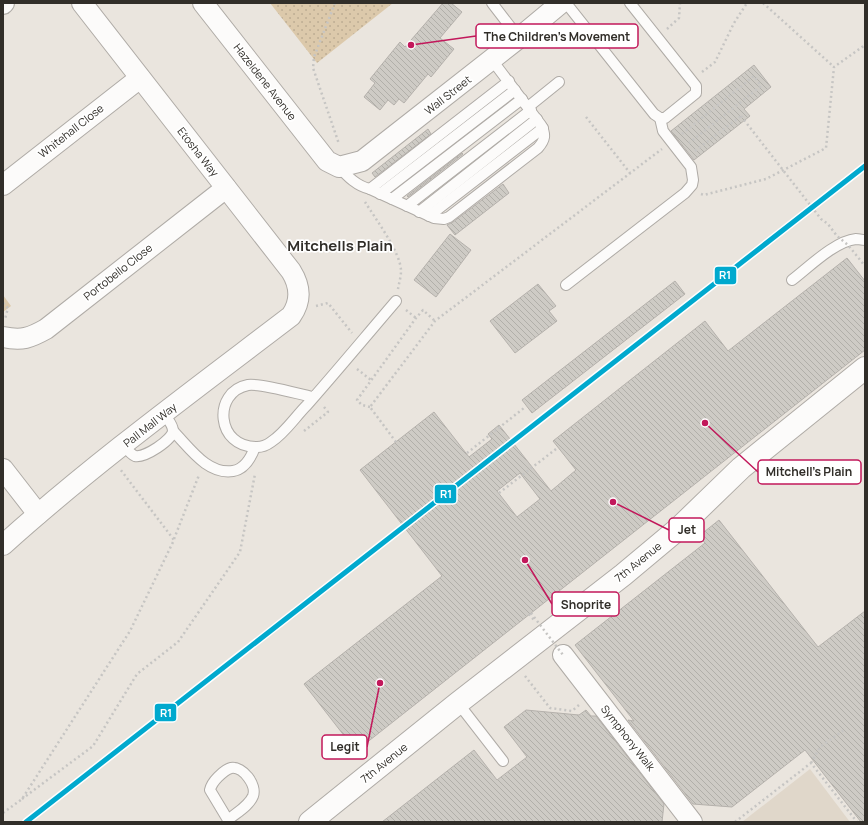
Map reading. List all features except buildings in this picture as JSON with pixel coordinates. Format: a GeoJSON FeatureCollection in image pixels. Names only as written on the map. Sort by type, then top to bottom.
{"type":"FeatureCollection","features":[{"type":"Feature","properties":{"kind":"street","name":"Etosha Way"},"geometry":{"type":"LineString","coordinates":[[82,3],[295,278],[306,306]]}},
{"type":"Feature","properties":{"kind":"street","name":"Hazeldene Avenue"},"geometry":{"type":"LineString","coordinates":[[203,3],[335,158]]}},
{"type":"Feature","properties":{"kind":"street","name":"Wall Street"},"geometry":{"type":"LineString","coordinates":[[335,158],[362,161],[492,60],[561,3]]}},
{"type":"Feature","properties":{"kind":"street","name":"Whitehall Close"},"geometry":{"type":"LineString","coordinates":[[3,185],[140,78]]}},
{"type":"Feature","properties":{"kind":"street","name":"Portobello Close"},"geometry":{"type":"LineString","coordinates":[[4,329],[13,339],[25,339],[46,329],[226,188]]}},
{"type":"Feature","properties":{"kind":"street","name":"Pall Mall Way"},"geometry":{"type":"LineString","coordinates":[[3,545],[38,514],[117,451],[168,423],[291,316],[306,306]]}},
{"type":"Feature","properties":{"kind":"street","name":"7th Avenue"},"geometry":{"type":"LineString","coordinates":[[310,822],[458,703],[623,575],[678,529],[741,468],[865,368]]}},
{"type":"Feature","properties":{"kind":"street"},"geometry":{"type":"LineString","coordinates":[[3,469],[38,514]]}},
{"type":"Feature","properties":{"kind":"street","name":"Symphony Walk"},"geometry":{"type":"LineString","coordinates":[[563,655],[692,822]]}},
{"type":"Feature","properties":{"kind":"lane"},"geometry":{"type":"LineString","coordinates":[[492,3],[519,38]]}},
{"type":"Feature","properties":{"kind":"lane"},"geometry":{"type":"LineString","coordinates":[[566,3],[654,114],[660,118],[663,131],[691,167],[693,180],[692,185],[685,193],[566,285]]}},
{"type":"Feature","properties":{"kind":"lane"},"geometry":{"type":"LineString","coordinates":[[630,3],[696,86],[696,94],[668,116],[660,118]]}},
{"type":"Feature","properties":{"kind":"lane"},"geometry":{"type":"LineString","coordinates":[[335,158],[355,183],[438,220],[444,220],[538,148],[544,140],[545,132],[543,128],[492,60]]}},
{"type":"Feature","properties":{"kind":"lane"},"geometry":{"type":"LineString","coordinates":[[392,199],[559,82]]}},
{"type":"Feature","properties":{"kind":"lane"},"geometry":{"type":"LineString","coordinates":[[370,189],[512,86]]}},
{"type":"Feature","properties":{"kind":"lane"},"geometry":{"type":"LineString","coordinates":[[380,194],[512,86]]}},
{"type":"Feature","properties":{"kind":"lane"},"geometry":{"type":"LineString","coordinates":[[408,206],[527,105]]}},
{"type":"Feature","properties":{"kind":"lane"},"geometry":{"type":"LineString","coordinates":[[419,212],[537,119]]}},
{"type":"Feature","properties":{"kind":"lane"},"geometry":{"type":"LineString","coordinates":[[792,280],[825,254],[842,243],[856,239],[865,240]]}},
{"type":"Feature","properties":{"kind":"lane"},"geometry":{"type":"LineString","coordinates":[[313,397],[257,385],[249,385],[237,390],[225,404],[223,416],[226,428],[236,442],[250,447],[260,447],[270,443],[278,437],[313,397],[346,359],[360,342],[396,301]]}},
{"type":"Feature","properties":{"kind":"lane"},"geometry":{"type":"LineString","coordinates":[[168,423],[204,463],[216,470],[227,472],[238,470],[252,457],[255,447]]}},
{"type":"Feature","properties":{"kind":"lane"},"geometry":{"type":"LineString","coordinates":[[458,703],[503,761]]}},
{"type":"Feature","properties":{"kind":"lane"},"geometry":{"type":"LineString","coordinates":[[232,768],[240,770],[250,781],[253,786],[253,796],[248,803],[228,821],[210,790],[213,783],[220,775],[226,770],[232,768]]}},
{"type":"Feature","properties":{"kind":"path"},"geometry":{"type":"LineString","coordinates":[[335,158],[313,68],[314,57],[336,3]]}},
{"type":"Feature","properties":{"kind":"path"},"geometry":{"type":"LineString","coordinates":[[657,37],[680,18],[680,3]]}},
{"type":"Feature","properties":{"kind":"path"},"geometry":{"type":"LineString","coordinates":[[691,80],[715,62],[734,23],[747,3]]}},
{"type":"Feature","properties":{"kind":"path"},"geometry":{"type":"LineString","coordinates":[[763,3],[834,68]]}},
{"type":"Feature","properties":{"kind":"path"},"geometry":{"type":"LineString","coordinates":[[692,185],[704,196],[766,179],[826,148],[834,68],[865,45]]}},
{"type":"Feature","properties":{"kind":"path"},"geometry":{"type":"LineString","coordinates":[[370,407],[435,321],[671,143],[754,76],[761,86],[688,143],[695,152],[741,116],[821,219],[828,224],[848,245],[865,266]]}},
{"type":"Feature","properties":{"kind":"path"},"geometry":{"type":"LineString","coordinates":[[586,117],[630,173]]}},
{"type":"Feature","properties":{"kind":"path"},"geometry":{"type":"LineString","coordinates":[[361,196],[395,250],[399,260],[401,270],[396,301]]}},
{"type":"Feature","properties":{"kind":"path"},"geometry":{"type":"LineString","coordinates":[[3,303],[8,308],[4,329]]}},
{"type":"Feature","properties":{"kind":"path"},"geometry":{"type":"LineString","coordinates":[[306,306],[328,303],[360,342]]}},
{"type":"Feature","properties":{"kind":"path"},"geometry":{"type":"LineString","coordinates":[[396,442],[370,407],[362,405],[357,400],[423,310],[435,321]]}},
{"type":"Feature","properties":{"kind":"path"},"geometry":{"type":"LineString","coordinates":[[346,359],[371,380]]}},
{"type":"Feature","properties":{"kind":"path"},"geometry":{"type":"LineString","coordinates":[[298,436],[328,412],[313,397]]}},
{"type":"Feature","properties":{"kind":"path"},"geometry":{"type":"LineString","coordinates":[[467,453],[524,408]]}},
{"type":"Feature","properties":{"kind":"path"},"geometry":{"type":"LineString","coordinates":[[499,494],[556,450]]}},
{"type":"Feature","properties":{"kind":"path"},"geometry":{"type":"LineString","coordinates":[[117,451],[174,540]]}},
{"type":"Feature","properties":{"kind":"path"},"geometry":{"type":"LineString","coordinates":[[22,799],[130,631],[174,540],[204,463]]}},
{"type":"Feature","properties":{"kind":"path"},"geometry":{"type":"LineString","coordinates":[[3,813],[93,746],[138,674],[178,642],[240,552],[256,469]]}},
{"type":"Feature","properties":{"kind":"path"},"geometry":{"type":"LineString","coordinates":[[531,612],[563,655]]}},
{"type":"Feature","properties":{"kind":"path"},"geometry":{"type":"LineString","coordinates":[[525,676],[550,708],[572,711],[593,693]]}},
{"type":"Feature","properties":{"kind":"path"},"geometry":{"type":"LineString","coordinates":[[735,822],[811,763],[820,748],[844,730]]}},
{"type":"Feature","properties":{"kind":"path"},"geometry":{"type":"LineString","coordinates":[[811,763],[857,822]]}},
{"type":"Feature","properties":{"kind":"shaded area"},"geometry":{"type":"Polygon","coordinates":[[[270,3],[393,3],[317,63],[270,3]]]}},
{"type":"Feature","properties":{"kind":"shaded area"},"geometry":{"type":"Polygon","coordinates":[[[3,295],[11,306],[3,312],[3,295]]]}},
{"type":"Feature","properties":{"kind":"shaded area"},"geometry":{"type":"Polygon","coordinates":[[[810,769],[850,822],[742,822],[810,769]]]}},
{"type":"Feature","properties":{"kind":"railway"},"geometry":{"type":"LineString","coordinates":[[26,822],[865,166]]}},
{"type":"Feature","properties":{"kind":"transit line","name":"R1"},"geometry":{"type":"LineString","coordinates":[[26,822],[865,166]]}},
{"type":"Feature","properties":{"kind":"place","name":"The Children's Movement"},"geometry":{"type":"Point","coordinates":[411,45]}},
{"type":"Feature","properties":{"kind":"place","name":"Mitchell's Plain"},"geometry":{"type":"Point","coordinates":[705,423]}},
{"type":"Feature","properties":{"kind":"place","name":"Jet"},"geometry":{"type":"Point","coordinates":[613,502]}},
{"type":"Feature","properties":{"kind":"place","name":"Shoprite"},"geometry":{"type":"Point","coordinates":[525,560]}},
{"type":"Feature","properties":{"kind":"place","name":"Legit"},"geometry":{"type":"Point","coordinates":[380,683]}},
{"type":"Feature","properties":{"kind":"district","name":"Mitchells Plain"},"geometry":{"type":"Point","coordinates":[340,246]}}]}
